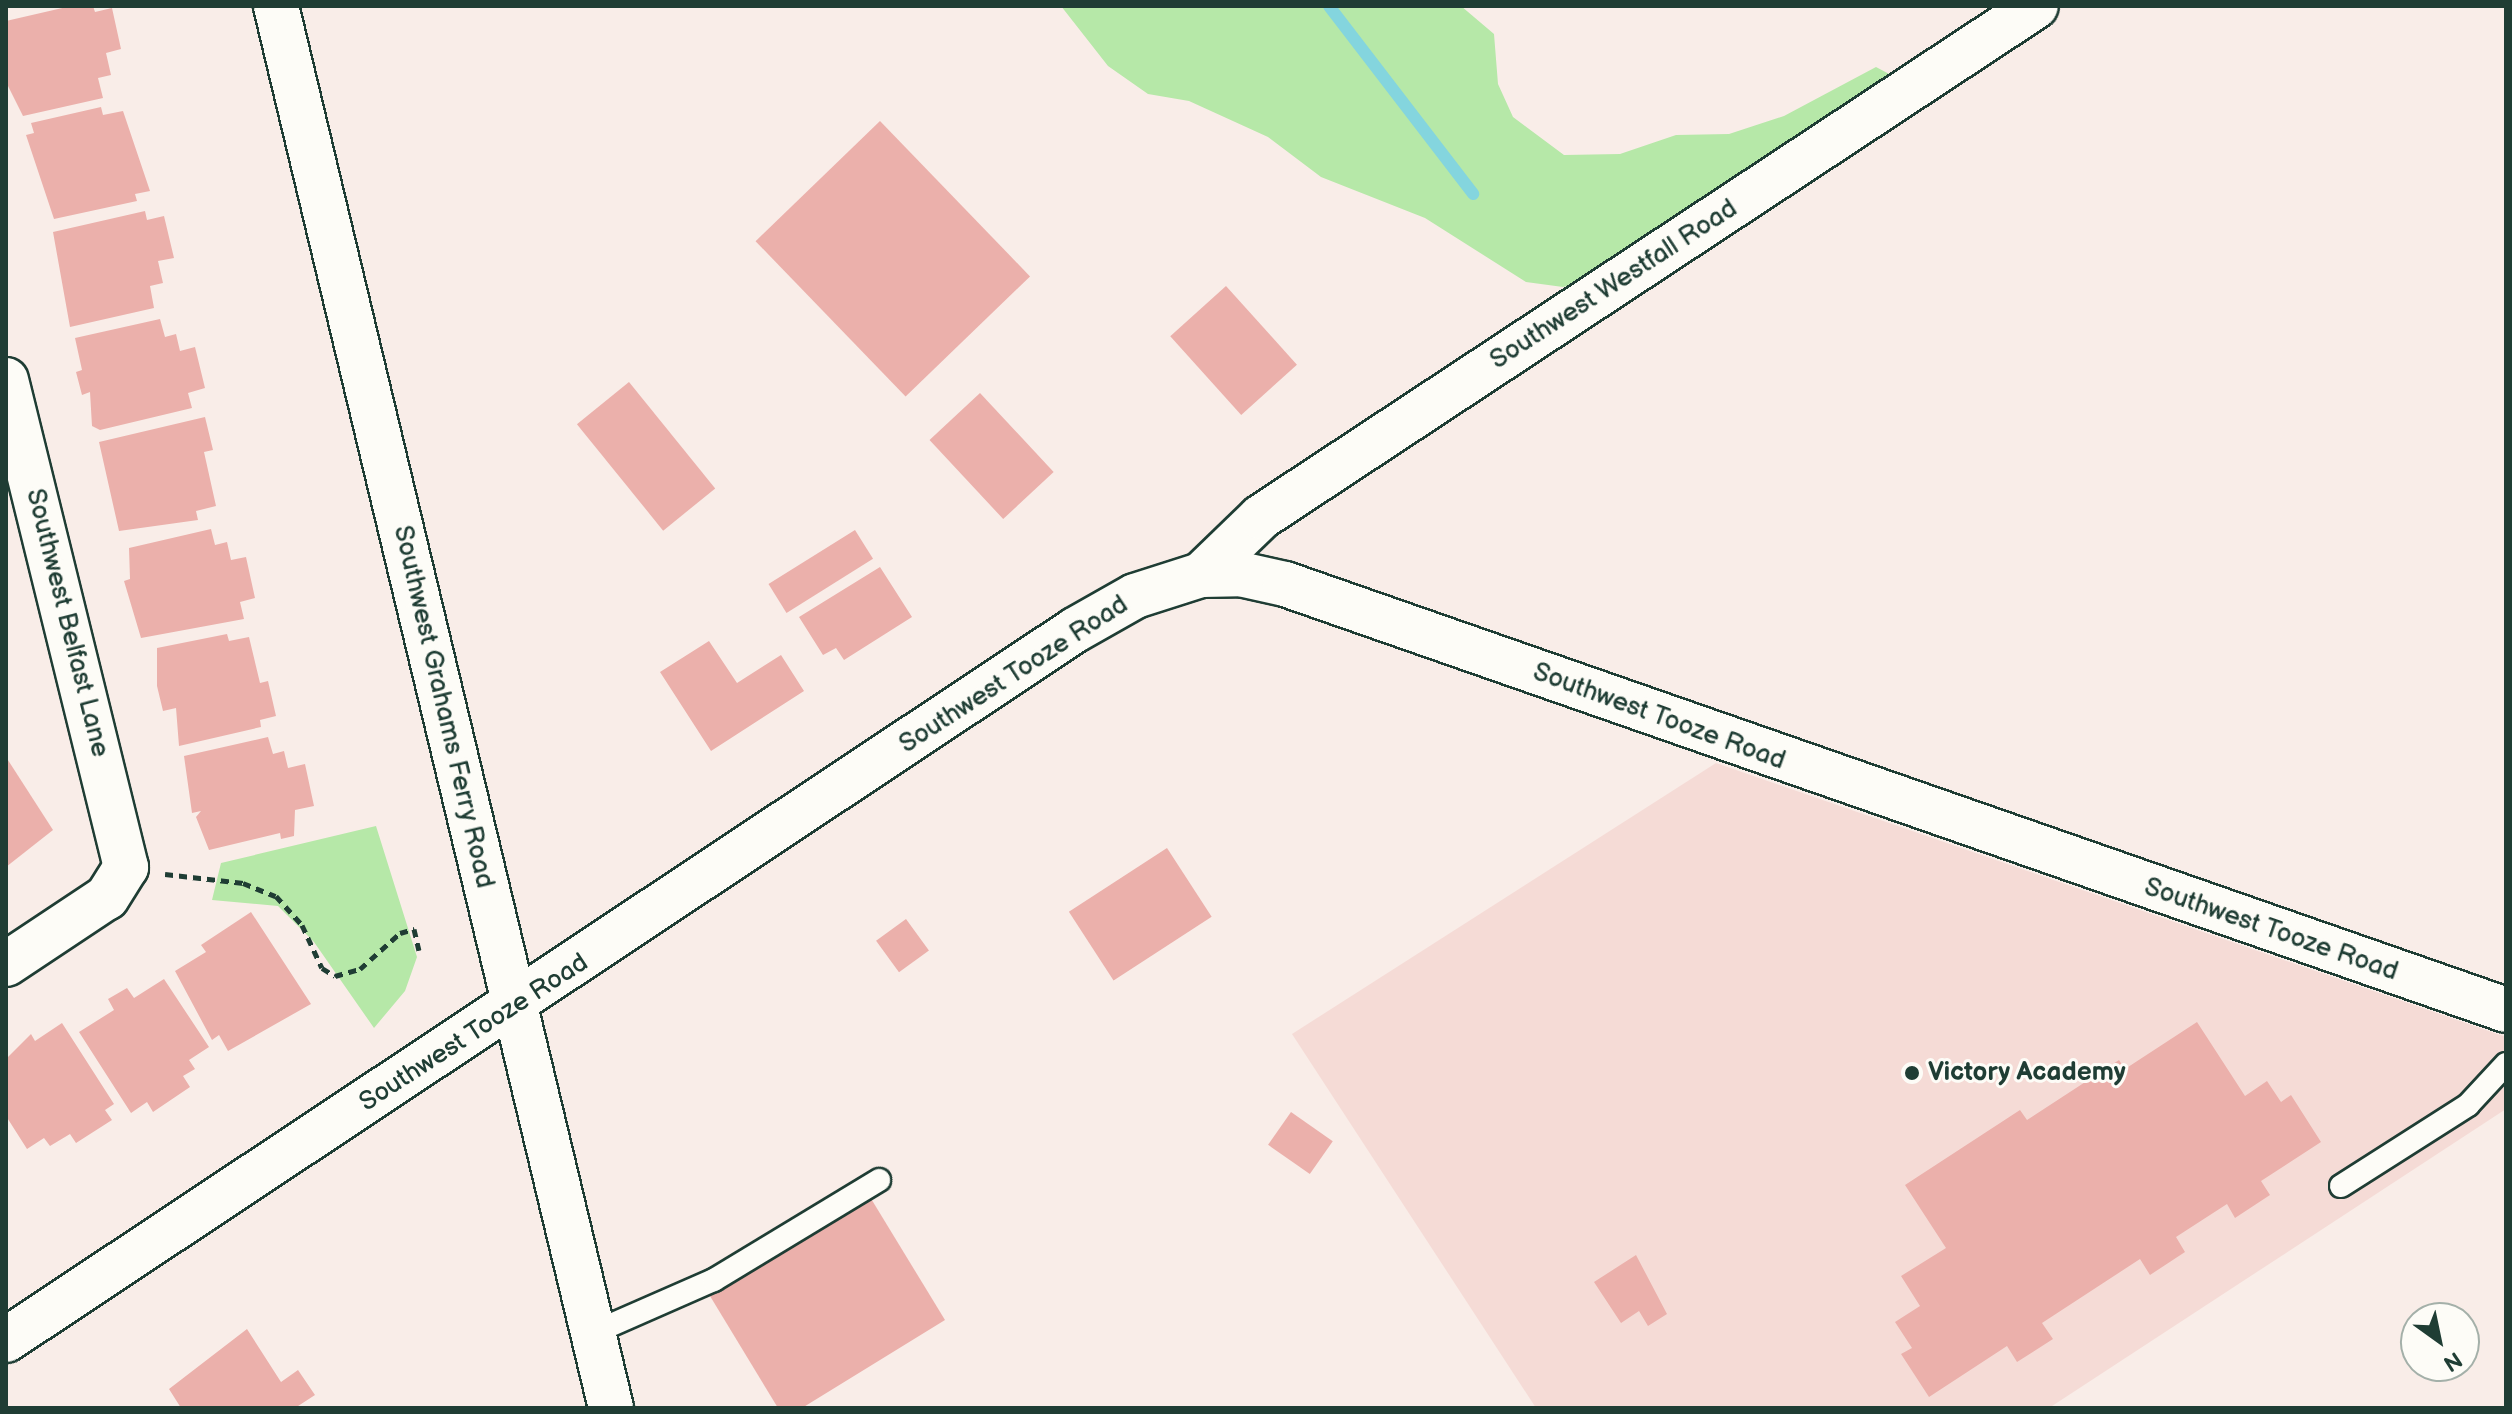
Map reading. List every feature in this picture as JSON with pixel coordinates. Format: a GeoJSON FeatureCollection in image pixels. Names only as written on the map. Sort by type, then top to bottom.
{"type":"FeatureCollection","features":[{"type":"Feature","properties":{"kind":"main road","name":"Southwest Grahams Ferry Road"},"geometry":{"type":"LineString","coordinates":[[276,6],[611,1408]]}},
{"type":"Feature","properties":{"kind":"main road","name":"Southwest Westfall Road"},"geometry":{"type":"LineString","coordinates":[[1201,575],[1261,517],[2036,6]]}},
{"type":"Feature","properties":{"kind":"main road","name":"Southwest Belfast Lane"},"geometry":{"type":"LineString","coordinates":[[9,408],[126,867]]}},
{"type":"Feature","properties":{"kind":"main road","name":"Southwest Tooze Road"},"geometry":{"type":"LineString","coordinates":[[6,1340],[514,1008],[1075,630],[1135,596],[1201,575],[1240,574],[1285,584],[2506,1010]]}},
{"type":"Feature","properties":{"kind":"main road"},"geometry":{"type":"LineString","coordinates":[[6,964],[107,897],[126,867]]}},
{"type":"Feature","properties":{"kind":"lane"},"geometry":{"type":"LineString","coordinates":[[2341,1186],[2468,1105],[2506,1064]]}},
{"type":"Feature","properties":{"kind":"lane"},"geometry":{"type":"LineString","coordinates":[[593,1333],[714,1280],[879,1180]]}},
{"type":"Feature","properties":{"kind":"path"},"geometry":{"type":"LineString","coordinates":[[126,867],[260,887],[292,913],[312,956],[335,976],[360,969],[400,933],[414,929],[419,950]]}},
{"type":"Feature","properties":{"kind":"shaded area","name":"Victory Academy"},"geometry":{"type":"Polygon","coordinates":[[[1716,763],[2506,1037],[2506,1109],[2049,1408],[1536,1408],[1292,1034],[1716,763]]]}},
{"type":"Feature","properties":{"kind":"green space"},"geometry":{"type":"Polygon","coordinates":[[[1061,6],[1461,6],[1494,34],[1498,84],[1513,117],[1564,155],[1620,154],[1676,135],[1729,134],[1784,116],[1876,67],[1891,75],[1887,89],[1590,280],[1563,287],[1526,282],[1425,218],[1321,177],[1268,137],[1189,101],[1148,94],[1108,66],[1061,6]]]}},
{"type":"Feature","properties":{"kind":"green space"},"geometry":{"type":"Polygon","coordinates":[[[376,826],[417,957],[405,991],[374,1028],[314,942],[278,906],[212,900],[221,863],[376,826]]]}},
{"type":"Feature","properties":{"kind":"building"},"geometry":{"type":"Polygon","coordinates":[[[71,6],[93,6],[95,12],[112,8],[121,49],[106,53],[111,75],[98,78],[103,98],[23,116],[6,82],[6,21],[71,6]]]}},
{"type":"Feature","properties":{"kind":"building"},"geometry":{"type":"Polygon","coordinates":[[[101,107],[103,115],[123,111],[150,191],[135,194],[137,201],[54,219],[26,135],[34,133],[31,123],[101,107]]]}},
{"type":"Feature","properties":{"kind":"building"},"geometry":{"type":"Polygon","coordinates":[[[880,121],[1030,276],[906,397],[756,241],[880,121]]]}},
{"type":"Feature","properties":{"kind":"building"},"geometry":{"type":"Polygon","coordinates":[[[145,211],[147,220],[164,216],[174,258],[158,261],[163,283],[150,286],[154,308],[70,327],[53,232],[145,211]]]}},
{"type":"Feature","properties":{"kind":"building"},"geometry":{"type":"Polygon","coordinates":[[[1226,286],[1297,365],[1241,415],[1170,336],[1226,286]]]}},
{"type":"Feature","properties":{"kind":"building"},"geometry":{"type":"Polygon","coordinates":[[[160,319],[165,337],[176,334],[180,351],[195,347],[205,388],[188,393],[192,408],[100,430],[92,426],[90,392],[82,395],[76,372],[82,370],[75,338],[160,319]]]}},
{"type":"Feature","properties":{"kind":"building"},"geometry":{"type":"Polygon","coordinates":[[[629,382],[715,488],[663,531],[577,424],[629,382]]]}},
{"type":"Feature","properties":{"kind":"building"},"geometry":{"type":"Polygon","coordinates":[[[980,393],[1054,472],[1003,519],[930,440],[980,393]]]}},
{"type":"Feature","properties":{"kind":"building"},"geometry":{"type":"Polygon","coordinates":[[[205,417],[213,450],[204,452],[216,506],[196,511],[198,520],[119,531],[99,442],[205,417]]]}},
{"type":"Feature","properties":{"kind":"building"},"geometry":{"type":"Polygon","coordinates":[[[211,529],[215,545],[227,542],[231,560],[246,557],[255,598],[240,602],[244,619],[141,638],[124,581],[130,579],[129,548],[211,529]]]}},
{"type":"Feature","properties":{"kind":"building"},"geometry":{"type":"Polygon","coordinates":[[[855,530],[873,559],[787,613],[768,584],[855,530]]]}},
{"type":"Feature","properties":{"kind":"building"},"geometry":{"type":"Polygon","coordinates":[[[880,567],[912,617],[844,660],[836,648],[823,655],[799,617],[880,567]]]}},
{"type":"Feature","properties":{"kind":"building"},"geometry":{"type":"Polygon","coordinates":[[[227,634],[229,641],[249,637],[260,683],[268,681],[276,716],[260,720],[261,727],[179,746],[176,708],[163,711],[157,686],[157,648],[227,634]]]}},
{"type":"Feature","properties":{"kind":"building"},"geometry":{"type":"Polygon","coordinates":[[[709,641],[737,683],[781,655],[804,691],[711,751],[660,672],[709,641]]]}},
{"type":"Feature","properties":{"kind":"building"},"geometry":{"type":"Polygon","coordinates":[[[268,737],[273,754],[284,751],[288,768],[305,764],[314,806],[295,810],[294,836],[281,839],[280,833],[209,850],[196,817],[201,811],[192,813],[184,756],[268,737]]]}},
{"type":"Feature","properties":{"kind":"building"},"geometry":{"type":"Polygon","coordinates":[[[6,757],[53,830],[6,867],[6,757]]]}},
{"type":"Feature","properties":{"kind":"building"},"geometry":{"type":"Polygon","coordinates":[[[1167,848],[1212,917],[1114,980],[1069,912],[1167,848]]]}},
{"type":"Feature","properties":{"kind":"building"},"geometry":{"type":"Polygon","coordinates":[[[251,912],[311,1004],[228,1051],[219,1035],[212,1040],[175,971],[206,952],[201,945],[251,912]]]}},
{"type":"Feature","properties":{"kind":"building"},"geometry":{"type":"Polygon","coordinates":[[[906,919],[929,951],[899,972],[876,941],[906,919]]]}},
{"type":"Feature","properties":{"kind":"building"},"geometry":{"type":"Polygon","coordinates":[[[164,979],[209,1047],[189,1060],[195,1069],[183,1076],[190,1087],[153,1112],[147,1102],[131,1113],[79,1032],[114,1010],[108,999],[127,988],[134,998],[164,979]]]}},
{"type":"Feature","properties":{"kind":"building"},"geometry":{"type":"Polygon","coordinates":[[[2197,1022],[2245,1096],[2267,1081],[2281,1102],[2291,1095],[2321,1142],[2261,1181],[2270,1195],[2235,1218],[2227,1204],[2176,1237],[2185,1252],[2150,1275],[2140,1259],[2042,1323],[2053,1339],[2017,1362],[2007,1346],[1929,1397],[1901,1354],[1912,1348],[1895,1322],[1920,1306],[1901,1276],[1946,1248],[1905,1185],[2020,1110],[2027,1120],[2119,1060],[2125,1069],[2197,1022]]]}},
{"type":"Feature","properties":{"kind":"building"},"geometry":{"type":"Polygon","coordinates":[[[62,1023],[114,1104],[105,1110],[112,1120],[76,1143],[70,1134],[50,1146],[44,1138],[27,1149],[6,1116],[6,1059],[31,1034],[35,1041],[62,1023]]]}},
{"type":"Feature","properties":{"kind":"building"},"geometry":{"type":"Polygon","coordinates":[[[1291,1112],[1333,1141],[1310,1174],[1268,1145],[1291,1112]]]}},
{"type":"Feature","properties":{"kind":"building"},"geometry":{"type":"Polygon","coordinates":[[[870,1197],[945,1320],[802,1408],[778,1408],[710,1296],[870,1197]]]}},
{"type":"Feature","properties":{"kind":"building"},"geometry":{"type":"Polygon","coordinates":[[[1636,1255],[1667,1314],[1648,1326],[1639,1311],[1621,1323],[1594,1282],[1636,1255]]]}},
{"type":"Feature","properties":{"kind":"building"},"geometry":{"type":"Polygon","coordinates":[[[247,1329],[281,1382],[298,1370],[315,1395],[295,1408],[181,1408],[169,1389],[247,1329]]]}},
{"type":"Feature","properties":{"kind":"waterway"},"geometry":{"type":"LineString","coordinates":[[1329,6],[1473,194]]}},
{"type":"Feature","properties":{"kind":"place","name":"Victory Academy"},"geometry":{"type":"Point","coordinates":[1912,1073]}}]}
